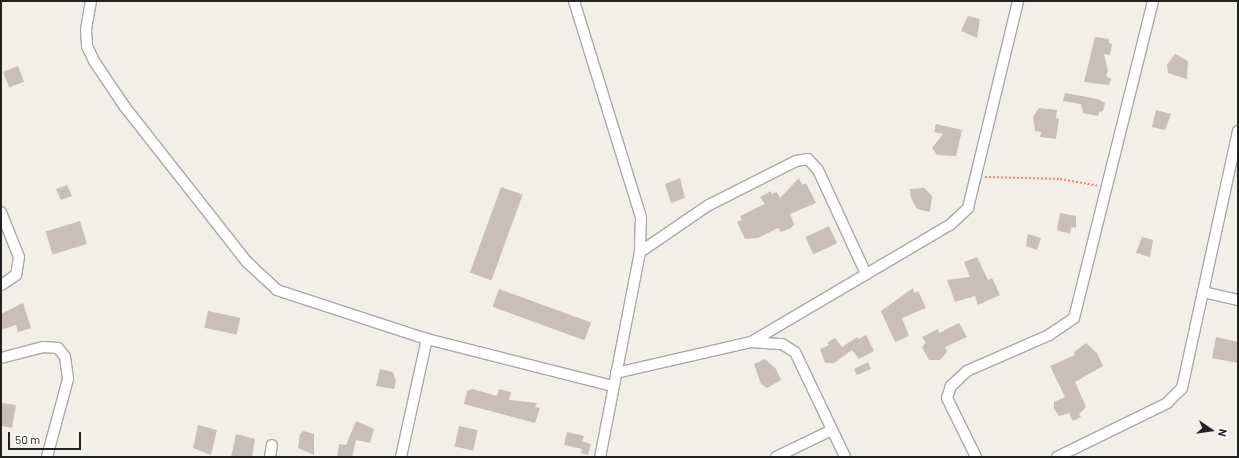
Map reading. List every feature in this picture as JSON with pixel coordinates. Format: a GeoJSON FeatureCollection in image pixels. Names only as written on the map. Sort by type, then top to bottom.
{"type":"FeatureCollection","features":[{"type":"Feature","properties":{"kind":"street"},"geometry":{"type":"LineString","coordinates":[[91,1],[86,30],[87,46],[94,61],[125,107],[248,262],[277,290],[427,338],[613,386]]}},
{"type":"Feature","properties":{"kind":"street"},"geometry":{"type":"LineString","coordinates":[[574,1],[642,218],[640,252],[600,457]]}},
{"type":"Feature","properties":{"kind":"street"},"geometry":{"type":"LineString","coordinates":[[751,342],[950,225],[968,208],[978,176],[1018,1]]}},
{"type":"Feature","properties":{"kind":"street"},"geometry":{"type":"LineString","coordinates":[[976,457],[948,398],[951,386],[967,371],[1049,335],[1074,318],[1108,188],[1153,1]]}},
{"type":"Feature","properties":{"kind":"street"},"geometry":{"type":"LineString","coordinates":[[1057,457],[1070,454],[1177,396],[1187,370],[1238,131]]}},
{"type":"Feature","properties":{"kind":"street"},"geometry":{"type":"LineString","coordinates":[[640,252],[709,205],[796,161],[808,159],[818,170],[866,274]]}},
{"type":"Feature","properties":{"kind":"street"},"geometry":{"type":"LineString","coordinates":[[1,212],[19,257],[16,275],[1,285]]}},
{"type":"Feature","properties":{"kind":"street"},"geometry":{"type":"LineString","coordinates":[[1203,292],[1238,300]]}},
{"type":"Feature","properties":{"kind":"street"},"geometry":{"type":"LineString","coordinates":[[401,457],[427,338]]}},
{"type":"Feature","properties":{"kind":"street"},"geometry":{"type":"LineString","coordinates":[[616,373],[751,342],[782,344],[795,352],[845,457]]}},
{"type":"Feature","properties":{"kind":"street"},"geometry":{"type":"LineString","coordinates":[[1,358],[43,347],[58,348],[65,357],[68,379],[47,457]]}},
{"type":"Feature","properties":{"kind":"street"},"geometry":{"type":"LineString","coordinates":[[776,457],[832,430]]}},
{"type":"Feature","properties":{"kind":"street"},"geometry":{"type":"LineString","coordinates":[[270,457],[272,445]]}},
{"type":"Feature","properties":{"kind":"path"},"geometry":{"type":"LineString","coordinates":[[978,176],[1060,179],[1108,188]]}},
{"type":"Feature","properties":{"kind":"building"},"geometry":{"type":"Polygon","coordinates":[[[968,16],[980,19],[977,38],[961,31],[968,16]]]}},
{"type":"Feature","properties":{"kind":"building"},"geometry":{"type":"Polygon","coordinates":[[[1095,37],[1109,39],[1109,43],[1112,44],[1110,55],[1104,54],[1108,71],[1106,76],[1111,79],[1109,85],[1084,82],[1095,37]]]}},
{"type":"Feature","properties":{"kind":"building"},"geometry":{"type":"Polygon","coordinates":[[[1175,54],[1188,61],[1187,79],[1168,73],[1167,65],[1175,54]]]}},
{"type":"Feature","properties":{"kind":"building"},"geometry":{"type":"Polygon","coordinates":[[[18,66],[24,82],[9,88],[3,72],[18,66]]]}},
{"type":"Feature","properties":{"kind":"building"},"geometry":{"type":"Polygon","coordinates":[[[1065,93],[1098,99],[1105,103],[1103,111],[1099,112],[1098,116],[1083,113],[1081,104],[1063,101],[1065,93]]]}},
{"type":"Feature","properties":{"kind":"building"},"geometry":{"type":"Polygon","coordinates":[[[1039,108],[1057,110],[1056,118],[1059,119],[1056,139],[1040,137],[1041,132],[1035,131],[1033,117],[1039,108]]]}},
{"type":"Feature","properties":{"kind":"building"},"geometry":{"type":"Polygon","coordinates":[[[1156,110],[1171,114],[1165,130],[1152,127],[1156,110]]]}},
{"type":"Feature","properties":{"kind":"building"},"geometry":{"type":"Polygon","coordinates":[[[936,124],[962,130],[956,156],[937,155],[932,148],[943,134],[934,132],[936,124]]]}},
{"type":"Feature","properties":{"kind":"building"},"geometry":{"type":"Polygon","coordinates":[[[680,178],[685,198],[671,203],[665,184],[680,178]]]}},
{"type":"Feature","properties":{"kind":"building"},"geometry":{"type":"Polygon","coordinates":[[[799,178],[802,185],[806,183],[816,203],[790,214],[794,224],[791,228],[781,232],[778,228],[758,238],[745,239],[737,222],[742,220],[740,216],[765,204],[760,197],[771,191],[771,194],[777,192],[780,198],[799,178]]]}},
{"type":"Feature","properties":{"kind":"building"},"geometry":{"type":"Polygon","coordinates":[[[67,185],[72,196],[61,200],[56,189],[67,185]]]}},
{"type":"Feature","properties":{"kind":"building"},"geometry":{"type":"Polygon","coordinates":[[[501,187],[523,195],[491,280],[470,273],[501,187]]]}},
{"type":"Feature","properties":{"kind":"building"},"geometry":{"type":"Polygon","coordinates":[[[924,188],[932,196],[930,212],[917,209],[911,198],[910,189],[924,188]]]}},
{"type":"Feature","properties":{"kind":"building"},"geometry":{"type":"Polygon","coordinates":[[[1060,213],[1076,216],[1076,228],[1071,227],[1070,234],[1057,230],[1060,213]]]}},
{"type":"Feature","properties":{"kind":"building"},"geometry":{"type":"Polygon","coordinates":[[[80,221],[87,244],[53,254],[46,232],[80,221]]]}},
{"type":"Feature","properties":{"kind":"building"},"geometry":{"type":"Polygon","coordinates":[[[829,226],[837,243],[813,254],[805,237],[829,226]]]}},
{"type":"Feature","properties":{"kind":"building"},"geometry":{"type":"Polygon","coordinates":[[[1028,234],[1041,238],[1037,250],[1026,246],[1028,234]]]}},
{"type":"Feature","properties":{"kind":"building"},"geometry":{"type":"Polygon","coordinates":[[[1142,237],[1153,240],[1150,257],[1136,253],[1142,237]]]}},
{"type":"Feature","properties":{"kind":"building"},"geometry":{"type":"Polygon","coordinates":[[[977,257],[988,280],[992,278],[1000,295],[978,305],[975,296],[955,302],[947,280],[970,277],[964,262],[977,257]]]}},
{"type":"Feature","properties":{"kind":"building"},"geometry":{"type":"Polygon","coordinates":[[[913,288],[914,293],[918,291],[926,308],[902,318],[909,336],[895,342],[881,311],[913,288]]]}},
{"type":"Feature","properties":{"kind":"building"},"geometry":{"type":"Polygon","coordinates":[[[499,289],[591,323],[585,340],[493,307],[499,289]]]}},
{"type":"Feature","properties":{"kind":"building"},"geometry":{"type":"Polygon","coordinates":[[[23,303],[31,328],[18,332],[16,325],[1,330],[1,314],[23,303]]]}},
{"type":"Feature","properties":{"kind":"building"},"geometry":{"type":"Polygon","coordinates":[[[208,311],[240,318],[237,334],[204,328],[208,311]]]}},
{"type":"Feature","properties":{"kind":"building"},"geometry":{"type":"Polygon","coordinates":[[[959,323],[967,337],[945,347],[947,352],[940,360],[929,360],[922,347],[926,343],[922,337],[938,329],[939,333],[959,323]]]}},
{"type":"Feature","properties":{"kind":"building"},"geometry":{"type":"Polygon","coordinates":[[[866,335],[874,351],[859,359],[852,350],[834,363],[825,363],[820,349],[829,345],[827,343],[835,338],[842,347],[857,337],[859,339],[866,335]]]}},
{"type":"Feature","properties":{"kind":"building"},"geometry":{"type":"Polygon","coordinates":[[[1216,337],[1238,342],[1238,363],[1212,358],[1216,337]]]}},
{"type":"Feature","properties":{"kind":"building"},"geometry":{"type":"Polygon","coordinates":[[[1086,343],[1097,353],[1103,366],[1075,382],[1086,407],[1079,414],[1081,417],[1073,421],[1069,413],[1059,416],[1054,409],[1054,402],[1065,397],[1050,366],[1075,355],[1074,352],[1086,343]]]}},
{"type":"Feature","properties":{"kind":"building"},"geometry":{"type":"Polygon","coordinates":[[[765,359],[776,369],[781,380],[767,388],[761,384],[754,364],[765,359]]]}},
{"type":"Feature","properties":{"kind":"building"},"geometry":{"type":"Polygon","coordinates":[[[868,362],[871,369],[857,375],[854,369],[868,362]]]}},
{"type":"Feature","properties":{"kind":"building"},"geometry":{"type":"Polygon","coordinates":[[[380,369],[393,372],[396,381],[394,389],[376,386],[380,369]]]}},
{"type":"Feature","properties":{"kind":"building"},"geometry":{"type":"Polygon","coordinates":[[[472,389],[497,396],[499,389],[511,392],[509,400],[537,403],[535,407],[540,408],[535,423],[464,404],[467,391],[472,389]]]}},
{"type":"Feature","properties":{"kind":"building"},"geometry":{"type":"Polygon","coordinates":[[[2,403],[16,405],[12,428],[1,426],[2,403]]]}},
{"type":"Feature","properties":{"kind":"building"},"geometry":{"type":"Polygon","coordinates":[[[356,421],[374,429],[370,443],[356,440],[352,457],[337,457],[339,444],[346,445],[356,421]]]}},
{"type":"Feature","properties":{"kind":"building"},"geometry":{"type":"Polygon","coordinates":[[[198,425],[217,430],[211,455],[193,448],[198,425]]]}},
{"type":"Feature","properties":{"kind":"building"},"geometry":{"type":"Polygon","coordinates":[[[459,426],[478,430],[473,450],[455,447],[459,426]]]}},
{"type":"Feature","properties":{"kind":"building"},"geometry":{"type":"Polygon","coordinates":[[[303,431],[314,434],[314,455],[298,448],[300,434],[303,431]]]}},
{"type":"Feature","properties":{"kind":"building"},"geometry":{"type":"Polygon","coordinates":[[[567,432],[584,436],[582,441],[591,444],[588,455],[581,453],[582,449],[564,445],[567,432]]]}},
{"type":"Feature","properties":{"kind":"building"},"geometry":{"type":"Polygon","coordinates":[[[236,434],[255,439],[252,457],[231,457],[236,434]]]}}]}
